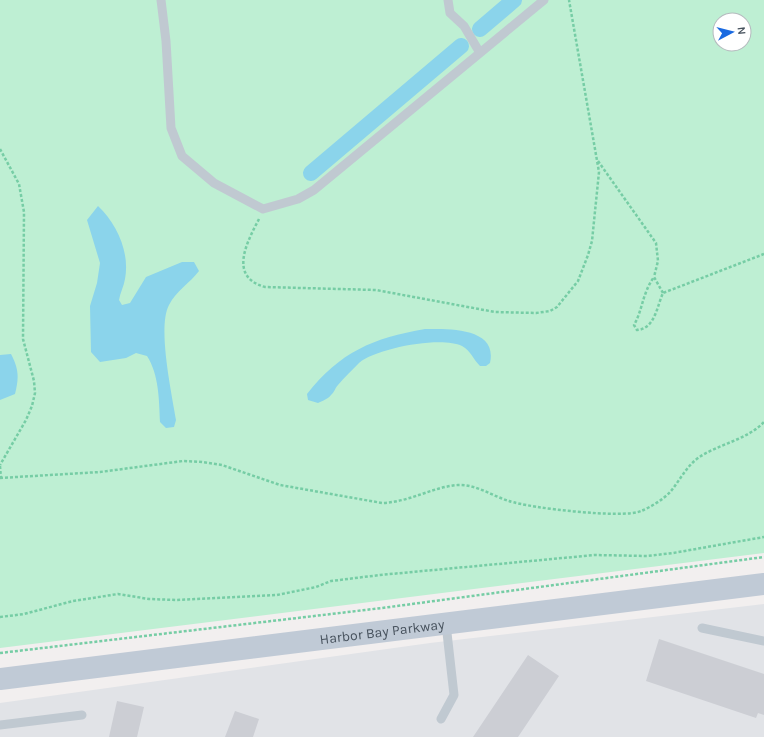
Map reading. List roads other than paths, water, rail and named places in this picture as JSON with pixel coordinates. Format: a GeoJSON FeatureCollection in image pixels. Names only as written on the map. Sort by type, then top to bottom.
{"type":"FeatureCollection","features":[{"type":"Feature","properties":{"kind":"main road","name":"Harbor Bay Parkway"},"geometry":{"type":"LineString","coordinates":[[0,679],[764,584]]}},
{"type":"Feature","properties":{"kind":"lane"},"geometry":{"type":"LineString","coordinates":[[161,0],[165,34],[171,128],[182,156],[214,183],[263,209],[298,199],[314,190],[544,0]]}},
{"type":"Feature","properties":{"kind":"lane"},"geometry":{"type":"LineString","coordinates":[[448,0],[450,13],[464,26],[480,53]]}},
{"type":"Feature","properties":{"kind":"lane"},"geometry":{"type":"LineString","coordinates":[[441,719],[454,695],[446,624]]}},
{"type":"Feature","properties":{"kind":"lane"},"geometry":{"type":"LineString","coordinates":[[702,628],[764,641]]}},
{"type":"Feature","properties":{"kind":"lane"},"geometry":{"type":"LineString","coordinates":[[0,725],[82,715]]}},
{"type":"Feature","properties":{"kind":"water"},"geometry":{"type":"Polygon","coordinates":[[[98,206],[111,221],[124,249],[126,269],[119,300],[122,305],[130,303],[146,277],[182,262],[194,262],[199,271],[172,300],[166,315],[164,329],[166,361],[176,420],[174,427],[166,428],[160,422],[159,396],[156,379],[147,356],[136,353],[126,358],[100,362],[91,352],[90,306],[97,283],[100,263],[87,220],[98,206]]]}},
{"type":"Feature","properties":{"kind":"water"},"geometry":{"type":"Polygon","coordinates":[[[425,329],[458,330],[479,336],[486,342],[490,351],[490,363],[486,366],[480,366],[465,348],[452,343],[425,343],[394,348],[359,363],[337,386],[328,398],[318,403],[308,400],[307,394],[319,380],[345,357],[374,342],[425,329]]]}},
{"type":"Feature","properties":{"kind":"water"},"geometry":{"type":"Polygon","coordinates":[[[11,354],[16,364],[18,374],[15,394],[0,400],[0,355],[11,354]]]}},
{"type":"Feature","properties":{"kind":"waterway"},"geometry":{"type":"LineString","coordinates":[[480,29],[514,0]]}},
{"type":"Feature","properties":{"kind":"waterway"},"geometry":{"type":"LineString","coordinates":[[311,173],[461,46]]}}]}
